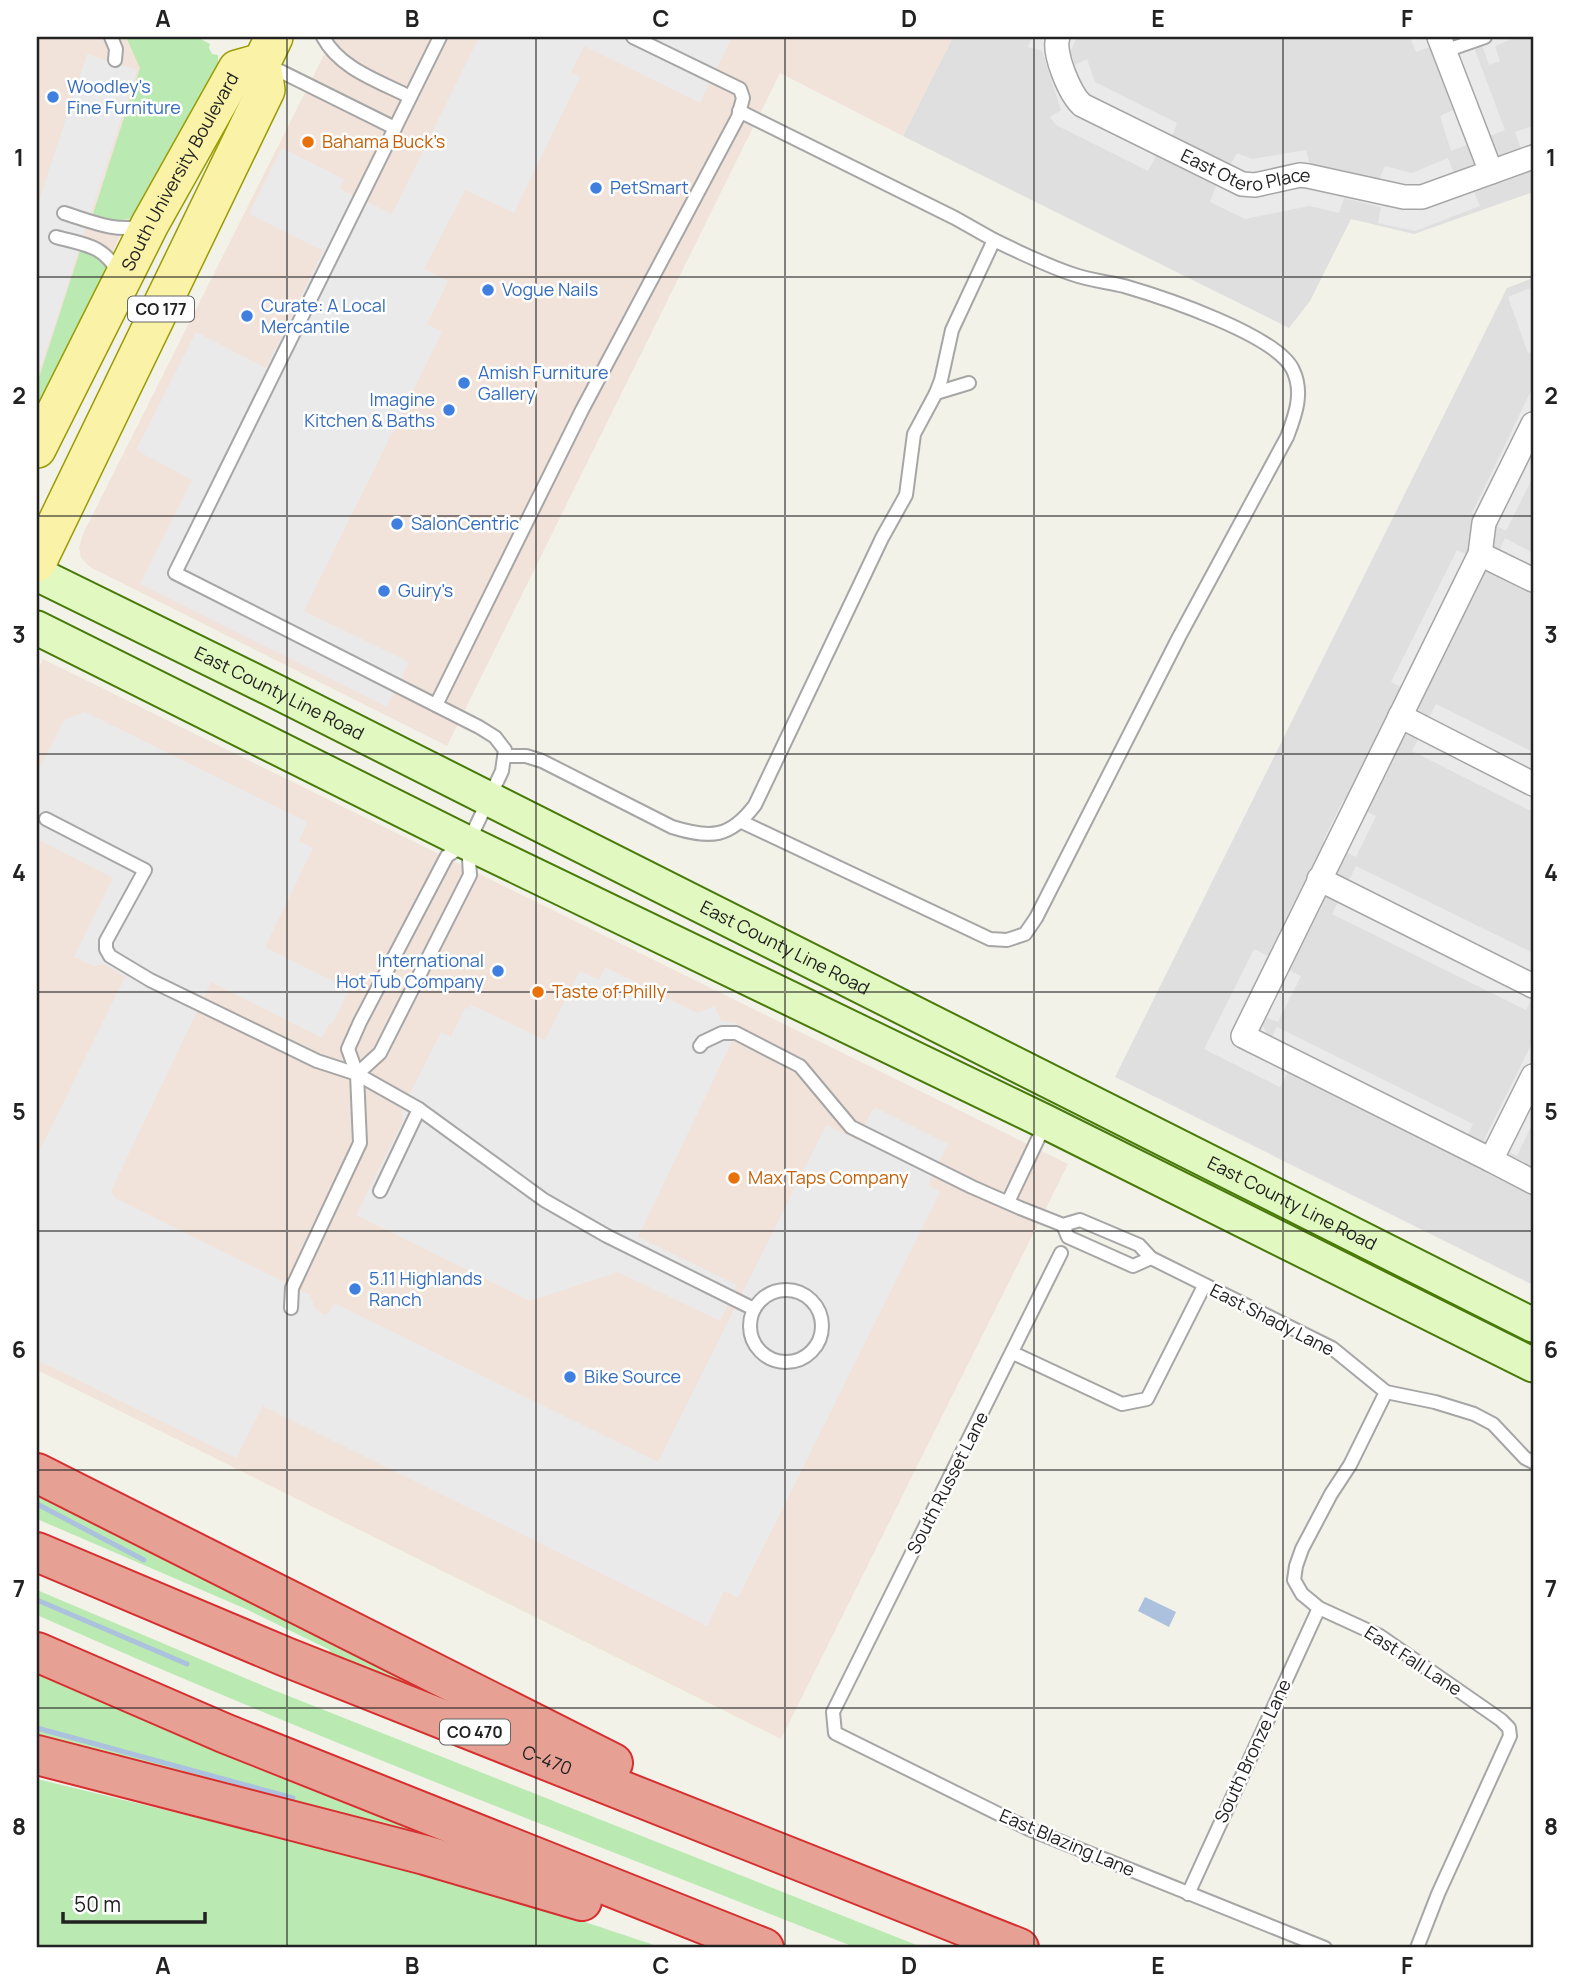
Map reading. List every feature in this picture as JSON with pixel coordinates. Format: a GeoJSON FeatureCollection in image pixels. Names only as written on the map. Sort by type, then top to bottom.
{"type":"FeatureCollection","features":[{"type":"Feature","properties":{"kind":"highway"},"geometry":{"type":"LineString","coordinates":[[37,1473],[681,1797],[816,1856],[838,1876]]}},
{"type":"Feature","properties":{"kind":"highway","name":"C-470"},"geometry":{"type":"LineString","coordinates":[[37,1552],[309,1666],[1019,1948]]}},
{"type":"Feature","properties":{"kind":"highway"},"geometry":{"type":"LineString","coordinates":[[37,1652],[224,1734],[764,1948]]}},
{"type":"Feature","properties":{"kind":"highway"},"geometry":{"type":"LineString","coordinates":[[37,1755],[499,1875],[607,1909],[715,1948]]}},
{"type":"Feature","properties":{"kind":"main road","name":"South University Boulevard"},"geometry":{"type":"LineString","coordinates":[[37,449],[150,224],[237,69],[264,45]]}},
{"type":"Feature","properties":{"kind":"main road","name":"South University Boulevard"},"geometry":{"type":"LineString","coordinates":[[37,563],[266,90],[264,45]]}},
{"type":"Feature","properties":{"kind":"main road","name":"East County Line Road"},"geometry":{"type":"LineString","coordinates":[[37,574],[1533,1325]]}},
{"type":"Feature","properties":{"kind":"main road","name":"East County Line Road"},"geometry":{"type":"LineString","coordinates":[[37,628],[468,843],[1046,1122],[1533,1365]]}},
{"type":"Feature","properties":{"kind":"street","name":"East Otero Place"},"geometry":{"type":"LineString","coordinates":[[1058,37],[1056,51],[1074,97],[1082,105],[1248,186],[1300,175],[1413,198],[1431,195],[1533,157]]}},
{"type":"Feature","properties":{"kind":"street"},"geometry":{"type":"LineString","coordinates":[[1442,44],[1491,172]]}},
{"type":"Feature","properties":{"kind":"street"},"geometry":{"type":"LineString","coordinates":[[1533,424],[1484,523],[1480,554],[1243,1036],[1533,1182]]}},
{"type":"Feature","properties":{"kind":"street"},"geometry":{"type":"LineString","coordinates":[[1480,554],[1533,580]]}},
{"type":"Feature","properties":{"kind":"street"},"geometry":{"type":"LineString","coordinates":[[1400,716],[1533,783]]}},
{"type":"Feature","properties":{"kind":"street"},"geometry":{"type":"LineString","coordinates":[[1319,879],[1533,986]]}},
{"type":"Feature","properties":{"kind":"street"},"geometry":{"type":"LineString","coordinates":[[1491,1160],[1533,1076]]}},
{"type":"Feature","properties":{"kind":"lane"},"geometry":{"type":"LineString","coordinates":[[111,37],[116,49],[115,60]]}},
{"type":"Feature","properties":{"kind":"lane"},"geometry":{"type":"LineString","coordinates":[[323,37],[331,50],[348,64],[410,97]]}},
{"type":"Feature","properties":{"kind":"lane"},"geometry":{"type":"LineString","coordinates":[[357,1074],[380,1053],[470,874],[468,843],[502,771],[506,756],[501,743],[495,737],[175,573],[440,37]]}},
{"type":"Feature","properties":{"kind":"lane"},"geometry":{"type":"LineString","coordinates":[[436,705],[582,410],[739,111],[743,98],[740,89],[633,37]]}},
{"type":"Feature","properties":{"kind":"lane"},"geometry":{"type":"LineString","coordinates":[[1442,44],[1485,37]]}},
{"type":"Feature","properties":{"kind":"lane"},"geometry":{"type":"LineString","coordinates":[[264,45],[395,128]]}},
{"type":"Feature","properties":{"kind":"lane"},"geometry":{"type":"LineString","coordinates":[[739,111],[994,240],[1074,275],[1123,286],[1247,333],[1276,349],[1293,370],[1298,386],[1297,410],[1287,437],[1179,636],[1052,889],[1025,934],[1007,940],[990,939],[742,822]]}},
{"type":"Feature","properties":{"kind":"lane"},"geometry":{"type":"LineString","coordinates":[[64,214],[116,229],[133,229],[150,224]]}},
{"type":"Feature","properties":{"kind":"lane"},"geometry":{"type":"LineString","coordinates":[[56,237],[99,250],[110,260],[121,282]]}},
{"type":"Feature","properties":{"kind":"lane"},"geometry":{"type":"LineString","coordinates":[[506,756],[532,757],[685,831],[713,834],[729,830],[742,822],[755,805],[882,538],[906,495],[914,434],[936,393],[953,330],[994,240]]}},
{"type":"Feature","properties":{"kind":"lane"},"geometry":{"type":"LineString","coordinates":[[936,393],[969,383]]}},
{"type":"Feature","properties":{"kind":"lane"},"geometry":{"type":"LineString","coordinates":[[46,819],[145,870],[106,942],[110,956],[150,980],[317,1061],[357,1074],[419,1109],[544,1200],[607,1236],[754,1308]]}},
{"type":"Feature","properties":{"kind":"lane"},"geometry":{"type":"LineString","coordinates":[[291,1308],[292,1288],[360,1143],[357,1074],[348,1049],[447,856],[468,843]]}},
{"type":"Feature","properties":{"kind":"lane","name":"East Shady Lane"},"geometry":{"type":"LineString","coordinates":[[700,1046],[715,1035],[729,1032],[778,1053],[808,1073],[851,1126],[972,1187],[1063,1225],[1080,1220],[1139,1245],[1151,1258],[1332,1348],[1386,1392],[1436,1402],[1474,1414],[1493,1424],[1525,1458],[1533,1462]]}},
{"type":"Feature","properties":{"kind":"lane"},"geometry":{"type":"LineString","coordinates":[[380,1191],[419,1109]]}},
{"type":"Feature","properties":{"kind":"lane"},"geometry":{"type":"LineString","coordinates":[[1008,1202],[1046,1122]]}},
{"type":"Feature","properties":{"kind":"lane","name":"East Shady Lane"},"geometry":{"type":"LineString","coordinates":[[1063,1225],[1068,1237],[1133,1266],[1151,1258]]}},
{"type":"Feature","properties":{"kind":"lane","name":"South Russet Lane"},"geometry":{"type":"LineString","coordinates":[[833,1712],[1061,1253]]}},
{"type":"Feature","properties":{"kind":"lane"},"geometry":{"type":"LineString","coordinates":[[1013,1353],[1122,1404],[1147,1399],[1204,1286]]}},
{"type":"Feature","properties":{"kind":"lane"},"geometry":{"type":"LineString","coordinates":[[773,1292],[798,1292],[809,1298],[822,1319],[822,1332],[818,1343],[811,1353],[791,1362],[779,1362],[769,1358],[753,1342],[750,1319],[754,1308],[773,1292]]}},
{"type":"Feature","properties":{"kind":"lane","name":"East Fall Lane"},"geometry":{"type":"LineString","coordinates":[[1386,1392],[1350,1465],[1331,1494],[1296,1566],[1294,1580],[1302,1594],[1319,1608],[1380,1636],[1501,1720],[1509,1728],[1510,1736],[1451,1865],[1417,1948]]}},
{"type":"Feature","properties":{"kind":"lane","name":"South Bronze Lane"},"geometry":{"type":"LineString","coordinates":[[1188,1894],[1319,1608]]}},
{"type":"Feature","properties":{"kind":"lane","name":"East Blazing Lane"},"geometry":{"type":"LineString","coordinates":[[833,1712],[835,1733],[1029,1829],[1325,1948]]}},
{"type":"Feature","properties":{"kind":"shaded area"},"geometry":{"type":"Polygon","coordinates":[[[37,37],[161,37],[197,72],[37,412],[37,37]]]}},
{"type":"Feature","properties":{"kind":"shaded area"},"geometry":{"type":"Polygon","coordinates":[[[333,37],[953,37],[903,136],[780,73],[447,746],[90,567],[81,558],[79,548],[83,534],[333,37]]]}},
{"type":"Feature","properties":{"kind":"shaded area"},"geometry":{"type":"Polygon","coordinates":[[[479,37],[732,37],[700,103],[584,46],[571,72],[580,77],[514,213],[465,190],[424,269],[448,281],[427,324],[442,332],[304,611],[409,662],[387,707],[140,584],[192,480],[136,450],[196,332],[266,368],[323,251],[249,214],[282,148],[344,179],[340,189],[392,214],[479,37]]]}},
{"type":"Feature","properties":{"kind":"shaded area"},"geometry":{"type":"Polygon","coordinates":[[[953,37],[1533,37],[1533,192],[1414,234],[1351,219],[1310,301],[1289,328],[903,136],[953,37]]]}},
{"type":"Feature","properties":{"kind":"shaded area"},"geometry":{"type":"Polygon","coordinates":[[[1032,37],[1077,37],[1070,52],[1075,65],[1087,59],[1095,82],[1177,123],[1172,136],[1230,165],[1237,153],[1252,159],[1306,150],[1310,165],[1378,182],[1385,166],[1412,173],[1448,158],[1454,174],[1465,171],[1480,206],[1415,231],[1378,223],[1381,207],[1344,198],[1339,213],[1309,206],[1245,219],[1210,202],[1216,186],[1156,156],[1148,171],[1056,125],[1050,117],[1061,110],[1042,51],[1028,47],[1032,37]]]}},
{"type":"Feature","properties":{"kind":"shaded area"},"geometry":{"type":"Polygon","coordinates":[[[1410,37],[1470,37],[1505,130],[1451,151],[1440,116],[1453,110],[1430,47],[1416,52],[1410,37]]]}},
{"type":"Feature","properties":{"kind":"shaded area"},"geometry":{"type":"Polygon","coordinates":[[[1479,37],[1517,37],[1495,46],[1500,61],[1489,65],[1479,37]]]}},
{"type":"Feature","properties":{"kind":"shaded area"},"geometry":{"type":"Polygon","coordinates":[[[87,54],[137,70],[37,379],[37,207],[87,54]]]}},
{"type":"Feature","properties":{"kind":"shaded area"},"geometry":{"type":"Polygon","coordinates":[[[1533,126],[1533,169],[1529,171],[1515,132],[1533,126]]]}},
{"type":"Feature","properties":{"kind":"shaded area"},"geometry":{"type":"Polygon","coordinates":[[[1533,278],[1533,1285],[1115,1077],[1507,288],[1533,278]]]}},
{"type":"Feature","properties":{"kind":"shaded area"},"geometry":{"type":"Polygon","coordinates":[[[1533,287],[1533,351],[1528,353],[1508,297],[1533,287]]]}},
{"type":"Feature","properties":{"kind":"shaded area"},"geometry":{"type":"Polygon","coordinates":[[[1533,387],[1533,477],[1506,531],[1472,513],[1533,387]]]}},
{"type":"Feature","properties":{"kind":"shaded area"},"geometry":{"type":"Polygon","coordinates":[[[1505,538],[1533,553],[1533,591],[1490,569],[1505,538]]]}},
{"type":"Feature","properties":{"kind":"shaded area"},"geometry":{"type":"Polygon","coordinates":[[[1457,550],[1488,565],[1423,698],[1391,682],[1457,550]]]}},
{"type":"Feature","properties":{"kind":"shaded area"},"geometry":{"type":"Polygon","coordinates":[[[43,659],[1068,1164],[781,1739],[37,1370],[37,672],[43,659]]]}},
{"type":"Feature","properties":{"kind":"shaded area"},"geometry":{"type":"Polygon","coordinates":[[[1436,704],[1533,752],[1533,812],[1412,751],[1436,704]]]}},
{"type":"Feature","properties":{"kind":"shaded area"},"geometry":{"type":"Polygon","coordinates":[[[85,712],[307,822],[299,841],[313,848],[265,947],[349,989],[333,1023],[329,1024],[322,1038],[211,982],[111,1191],[115,1198],[310,1295],[315,1308],[324,1315],[329,1313],[334,1303],[658,1462],[826,1125],[857,1140],[874,1107],[948,1144],[928,1185],[940,1192],[738,1598],[724,1591],[707,1626],[263,1406],[236,1458],[37,1360],[37,1156],[125,977],[104,964],[94,966],[74,957],[113,878],[37,839],[37,773],[64,720],[85,712]]]}},
{"type":"Feature","properties":{"kind":"shaded area"},"geometry":{"type":"Polygon","coordinates":[[[1343,800],[1376,816],[1356,857],[1323,841],[1343,800]]]}},
{"type":"Feature","properties":{"kind":"shaded area"},"geometry":{"type":"Polygon","coordinates":[[[1356,866],[1533,953],[1533,996],[1526,1010],[1332,914],[1356,866]]]}},
{"type":"Feature","properties":{"kind":"shaded area"},"geometry":{"type":"Polygon","coordinates":[[[1254,949],[1287,965],[1286,969],[1301,976],[1278,1022],[1265,1017],[1262,1024],[1268,1037],[1271,1039],[1277,1027],[1473,1124],[1458,1156],[1288,1072],[1280,1087],[1204,1049],[1254,949]]]}},
{"type":"Feature","properties":{"kind":"shaded area"},"geometry":{"type":"Polygon","coordinates":[[[605,967],[697,1013],[715,1006],[721,1021],[738,1023],[736,1033],[638,1237],[737,1285],[720,1321],[618,1272],[530,1301],[356,1215],[403,1121],[401,1111],[441,1032],[451,1037],[465,1008],[469,1009],[472,1005],[545,1040],[580,971],[599,980],[605,967]]]}},
{"type":"Feature","properties":{"kind":"shaded area"},"geometry":{"type":"Polygon","coordinates":[[[1533,1041],[1533,1122],[1517,1156],[1484,1140],[1533,1041]]]}},
{"type":"Feature","properties":{"kind":"green space"},"geometry":{"type":"Polygon","coordinates":[[[126,37],[197,37],[210,44],[212,54],[218,55],[218,65],[135,218],[113,221],[93,214],[140,68],[126,37]]]}},
{"type":"Feature","properties":{"kind":"green space"},"geometry":{"type":"Polygon","coordinates":[[[80,251],[98,258],[105,265],[108,275],[37,418],[37,384],[80,251]]]}},
{"type":"Feature","properties":{"kind":"green space"},"geometry":{"type":"Polygon","coordinates":[[[37,1488],[454,1703],[340,1658],[329,1652],[330,1650],[246,1609],[37,1519],[37,1488]]]}},
{"type":"Feature","properties":{"kind":"green space"},"geometry":{"type":"Polygon","coordinates":[[[37,1590],[271,1689],[924,1948],[857,1948],[342,1745],[37,1615],[37,1590]]]}},
{"type":"Feature","properties":{"kind":"green space"},"geometry":{"type":"Polygon","coordinates":[[[37,1674],[250,1766],[467,1852],[37,1741],[37,1674]]]}},
{"type":"Feature","properties":{"kind":"green space"},"geometry":{"type":"Polygon","coordinates":[[[37,1779],[368,1859],[528,1903],[663,1948],[37,1948],[37,1779]]]}},
{"type":"Feature","properties":{"kind":"water"},"geometry":{"type":"Polygon","coordinates":[[[1145,1597],[1176,1612],[1169,1627],[1138,1611],[1145,1597]]]}},
{"type":"Feature","properties":{"kind":"waterway"},"geometry":{"type":"LineString","coordinates":[[37,1504],[144,1560]]}},
{"type":"Feature","properties":{"kind":"waterway"},"geometry":{"type":"LineString","coordinates":[[37,1600],[187,1664]]}},
{"type":"Feature","properties":{"kind":"waterway"},"geometry":{"type":"LineString","coordinates":[[37,1728],[293,1798]]}},
{"type":"Feature","properties":{"kind":"place","name":"Woodley's Fine Furniture"},"geometry":{"type":"Point","coordinates":[53,97]}},
{"type":"Feature","properties":{"kind":"place","name":"Bahama Buck’s"},"geometry":{"type":"Point","coordinates":[308,142]}},
{"type":"Feature","properties":{"kind":"place","name":"PetSmart"},"geometry":{"type":"Point","coordinates":[596,188]}},
{"type":"Feature","properties":{"kind":"place","name":"Vogue Nails"},"geometry":{"type":"Point","coordinates":[488,290]}},
{"type":"Feature","properties":{"kind":"place","name":"Curate: A Local Mercantile"},"geometry":{"type":"Point","coordinates":[247,316]}},
{"type":"Feature","properties":{"kind":"place","name":"Amish Furniture Gallery"},"geometry":{"type":"Point","coordinates":[464,383]}},
{"type":"Feature","properties":{"kind":"place","name":"Imagine Kitchen & Baths"},"geometry":{"type":"Point","coordinates":[449,410]}},
{"type":"Feature","properties":{"kind":"place","name":"SalonCentric"},"geometry":{"type":"Point","coordinates":[397,524]}},
{"type":"Feature","properties":{"kind":"place","name":"Guiry's"},"geometry":{"type":"Point","coordinates":[384,591]}},
{"type":"Feature","properties":{"kind":"place","name":"International Hot Tub Company"},"geometry":{"type":"Point","coordinates":[498,971]}},
{"type":"Feature","properties":{"kind":"place","name":"Taste of Philly"},"geometry":{"type":"Point","coordinates":[538,992]}},
{"type":"Feature","properties":{"kind":"place","name":"Max Taps Company"},"geometry":{"type":"Point","coordinates":[734,1178]}},
{"type":"Feature","properties":{"kind":"place","name":"5.11 Highlands Ranch"},"geometry":{"type":"Point","coordinates":[355,1289]}},
{"type":"Feature","properties":{"kind":"place","name":"Bike Source"},"geometry":{"type":"Point","coordinates":[570,1377]}}]}
